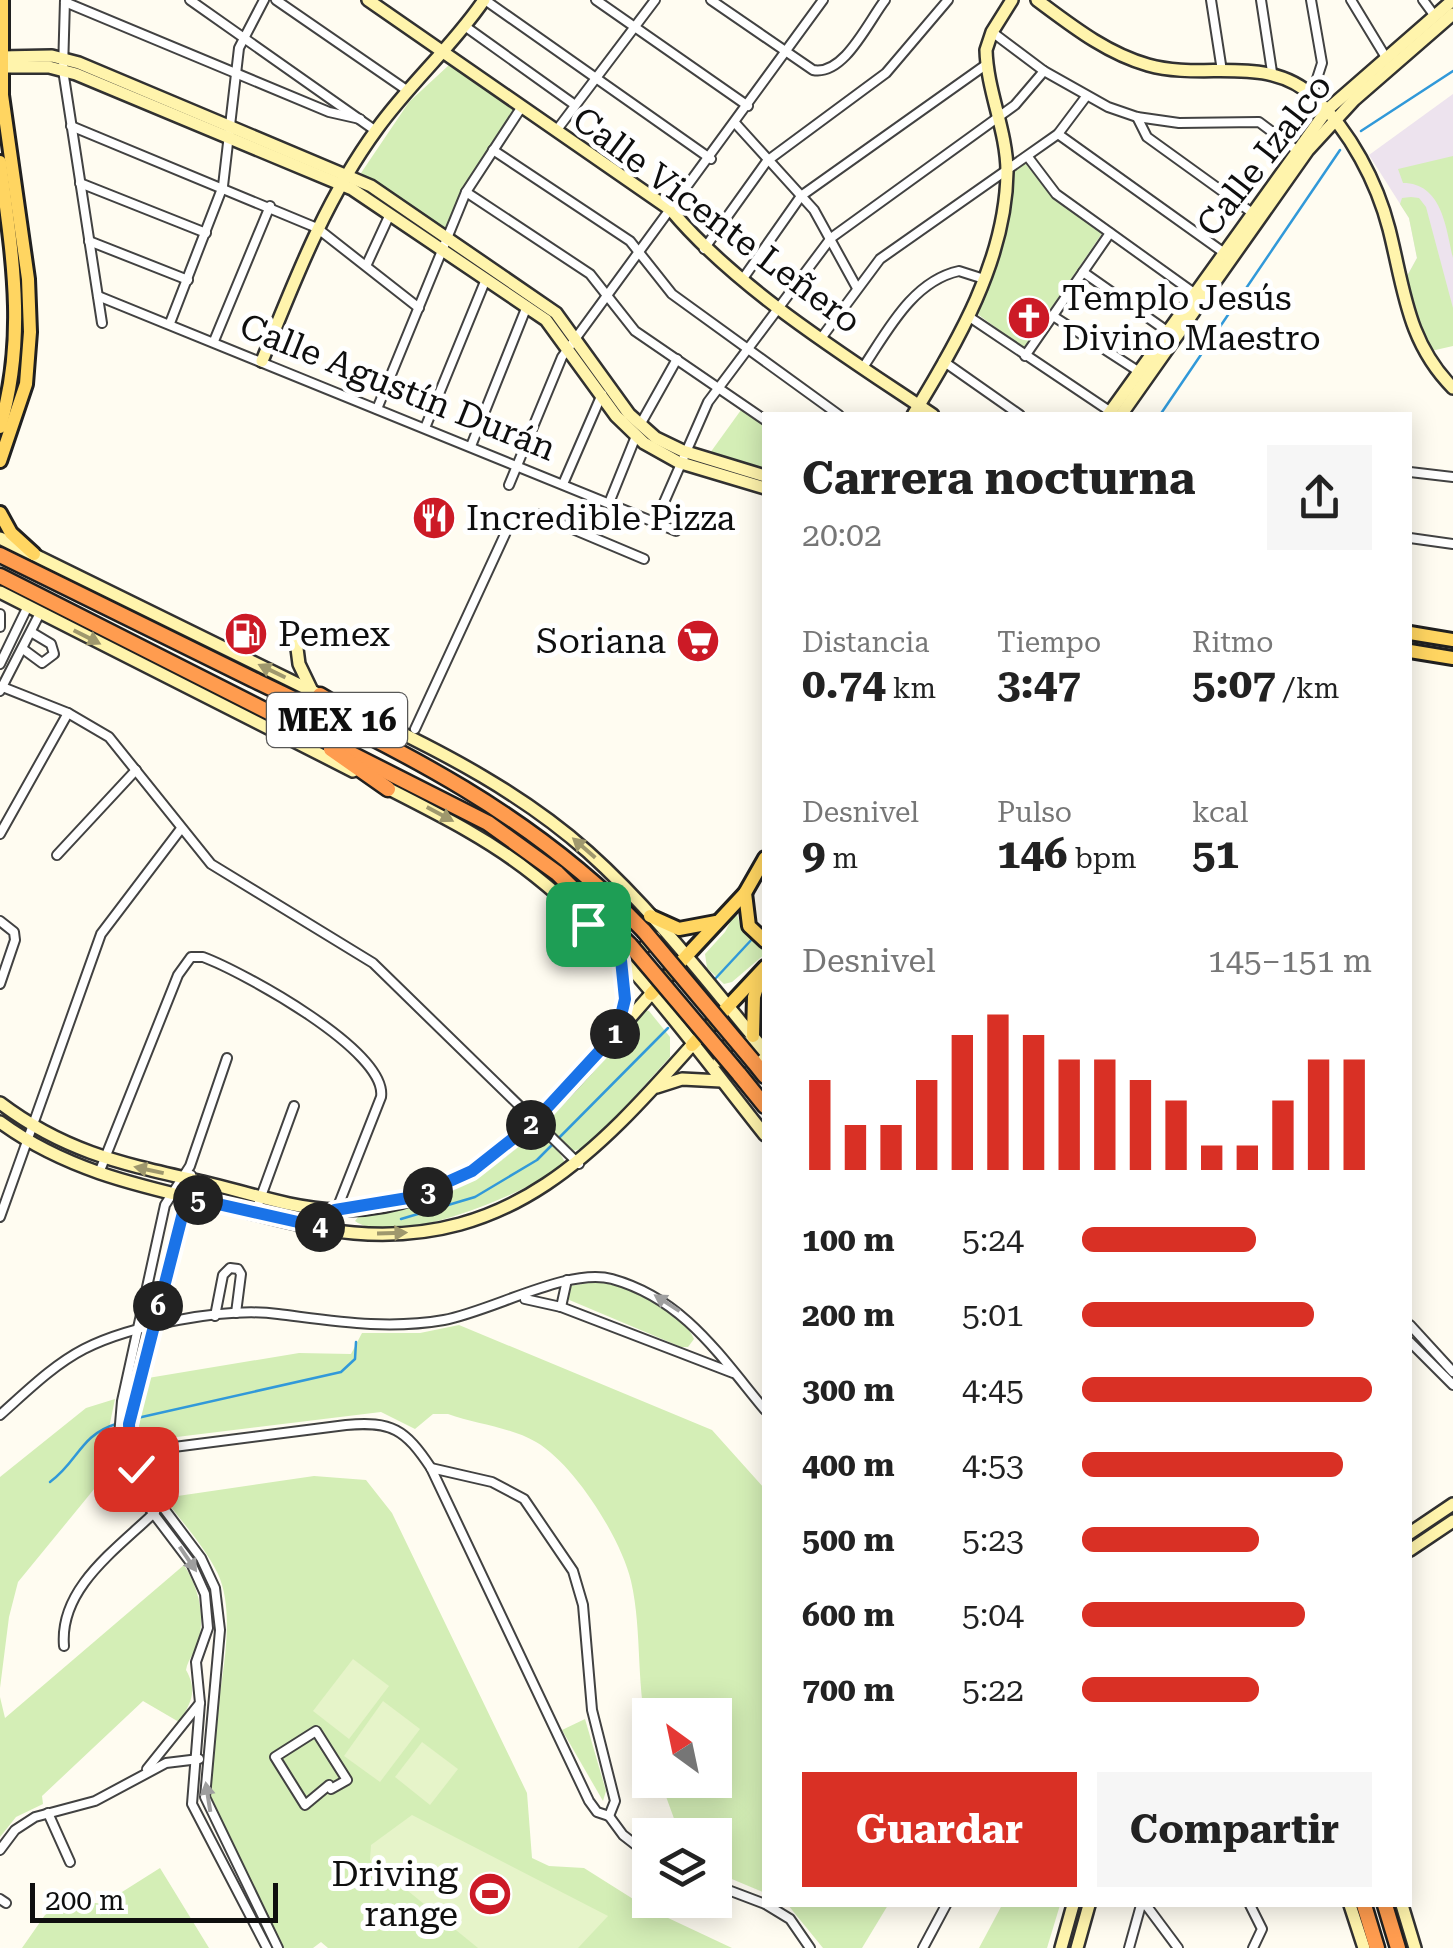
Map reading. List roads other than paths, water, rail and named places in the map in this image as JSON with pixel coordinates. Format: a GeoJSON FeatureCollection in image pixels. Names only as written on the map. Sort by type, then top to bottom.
{"type":"FeatureCollection","features":[{"type":"Feature","properties":{"kind":"highway","name":"MEX 16"},"geometry":{"type":"LineString","coordinates":[[0,554],[429,766],[556,848],[651,924],[761,1058]]}},
{"type":"Feature","properties":{"kind":"highway","name":"MEX 16"},"geometry":{"type":"LineString","coordinates":[[0,576],[488,823],[557,873],[630,944],[762,1102]]}},
{"type":"Feature","properties":{"kind":"highway"},"geometry":{"type":"LineString","coordinates":[[316,693],[396,740],[429,766]]}},
{"type":"Feature","properties":{"kind":"highway"},"geometry":{"type":"LineString","coordinates":[[290,720],[388,788]]}},
{"type":"Feature","properties":{"kind":"highway"},"geometry":{"type":"LineString","coordinates":[[1365,1907],[1377,1948]]}},
{"type":"Feature","properties":{"kind":"highway"},"geometry":{"type":"LineString","coordinates":[[1385,1907],[1398,1948]]}},
{"type":"Feature","properties":{"kind":"main road"},"geometry":{"type":"LineString","coordinates":[[0,427],[20,369],[28,279],[0,68],[2,0]]}},
{"type":"Feature","properties":{"kind":"main road","name":"Calle Vicente Leñero"},"geometry":{"type":"LineString","coordinates":[[368,0],[671,210],[704,250],[864,366],[916,410]]}},
{"type":"Feature","properties":{"kind":"main road"},"geometry":{"type":"LineString","coordinates":[[262,360],[317,228],[344,178],[376,131],[408,91],[446,54],[484,0]]}},
{"type":"Feature","properties":{"kind":"main road"},"geometry":{"type":"LineString","coordinates":[[916,410],[968,316],[996,246],[1007,172],[987,64],[992,32],[1012,0]]}},
{"type":"Feature","properties":{"kind":"main road"},"geometry":{"type":"LineString","coordinates":[[1038,0],[1088,36],[1145,64],[1222,72],[1272,72],[1312,94],[1331,114],[1366,170],[1382,210],[1414,334],[1453,388]]}},
{"type":"Feature","properties":{"kind":"main road","name":"Calle Izalco"},"geometry":{"type":"LineString","coordinates":[[1114,412],[1138,371],[1295,149],[1385,56],[1453,0]]}},
{"type":"Feature","properties":{"kind":"main road","name":"Calle Izalco"},"geometry":{"type":"LineString","coordinates":[[1114,412],[1331,114],[1453,14]]}},
{"type":"Feature","properties":{"kind":"main road"},"geometry":{"type":"LineString","coordinates":[[0,57],[63,64],[344,178],[544,304],[638,431]]}},
{"type":"Feature","properties":{"kind":"main road"},"geometry":{"type":"LineString","coordinates":[[0,68],[63,64]]}},
{"type":"Feature","properties":{"kind":"main road"},"geometry":{"type":"LineString","coordinates":[[0,162],[17,283],[20,369],[20,407],[0,461]]}},
{"type":"Feature","properties":{"kind":"main road"},"geometry":{"type":"LineString","coordinates":[[445,244],[574,342],[602,394],[638,431],[681,457],[762,487]]}},
{"type":"Feature","properties":{"kind":"main road"},"geometry":{"type":"LineString","coordinates":[[681,457],[762,475]]}},
{"type":"Feature","properties":{"kind":"main road"},"geometry":{"type":"LineString","coordinates":[[0,513],[11,533],[34,554]]}},
{"type":"Feature","properties":{"kind":"main road"},"geometry":{"type":"LineString","coordinates":[[0,538],[411,737],[523,802],[589,852],[651,924],[686,956],[753,1036],[761,1058]]}},
{"type":"Feature","properties":{"kind":"main road"},"geometry":{"type":"LineString","coordinates":[[0,592],[388,788],[498,848],[554,892],[621,960],[762,1131]]}},
{"type":"Feature","properties":{"kind":"main road"},"geometry":{"type":"LineString","coordinates":[[295,633],[300,664],[316,693]]}},
{"type":"Feature","properties":{"kind":"main road"},"geometry":{"type":"LineString","coordinates":[[1412,633],[1453,640]]}},
{"type":"Feature","properties":{"kind":"main road"},"geometry":{"type":"LineString","coordinates":[[1412,652],[1453,658]]}},
{"type":"Feature","properties":{"kind":"main road"},"geometry":{"type":"LineString","coordinates":[[0,1103],[31,1126],[104,1160],[188,1174],[260,1195],[335,1210],[384,1205],[452,1182],[495,1156],[534,1122],[745,893],[762,863]]}},
{"type":"Feature","properties":{"kind":"main road"},"geometry":{"type":"LineString","coordinates":[[745,893],[747,921],[759,936]]}},
{"type":"Feature","properties":{"kind":"main road"},"geometry":{"type":"LineString","coordinates":[[651,924],[679,929],[718,921]]}},
{"type":"Feature","properties":{"kind":"main road"},"geometry":{"type":"LineString","coordinates":[[621,960],[640,952],[651,924]]}},
{"type":"Feature","properties":{"kind":"main road"},"geometry":{"type":"LineString","coordinates":[[617,1032],[625,999],[621,960]]}},
{"type":"Feature","properties":{"kind":"main road"},"geometry":{"type":"LineString","coordinates":[[0,1122],[26,1140],[98,1175],[255,1214],[329,1229],[390,1234],[454,1225],[516,1203],[579,1164],[762,970]]}},
{"type":"Feature","properties":{"kind":"main road"},"geometry":{"type":"LineString","coordinates":[[753,1036],[754,997],[762,974]]}},
{"type":"Feature","properties":{"kind":"main road"},"geometry":{"type":"LineString","coordinates":[[751,1118],[720,1073],[719,1060],[725,1047],[738,1040],[751,1045],[761,1058]]}},
{"type":"Feature","properties":{"kind":"main road"},"geometry":{"type":"LineString","coordinates":[[653,1089],[682,1079],[721,1080]]}},
{"type":"Feature","properties":{"kind":"main road"},"geometry":{"type":"LineString","coordinates":[[1412,1531],[1447,1508],[1453,1496]]}},
{"type":"Feature","properties":{"kind":"main road"},"geometry":{"type":"LineString","coordinates":[[1412,1549],[1453,1521]]}},
{"type":"Feature","properties":{"kind":"main road"},"geometry":{"type":"LineString","coordinates":[[1061,1948],[1072,1907]]}},
{"type":"Feature","properties":{"kind":"main road"},"geometry":{"type":"LineString","coordinates":[[1077,1948],[1088,1907]]}},
{"type":"Feature","properties":{"kind":"main road"},"geometry":{"type":"LineString","coordinates":[[1351,1907],[1364,1948]]}},
{"type":"Feature","properties":{"kind":"main road"},"geometry":{"type":"LineString","coordinates":[[1403,1907],[1415,1948]]}},
{"type":"Feature","properties":{"kind":"main road"},"geometry":{"type":"LineString","coordinates":[[1394,1932],[1409,1927]]}},
{"type":"Feature","properties":{"kind":"street"},"geometry":{"type":"LineString","coordinates":[[190,0],[376,131]]}},
{"type":"Feature","properties":{"kind":"street"},"geometry":{"type":"LineString","coordinates":[[170,323],[223,186],[242,36],[264,0]]}},
{"type":"Feature","properties":{"kind":"street"},"geometry":{"type":"LineString","coordinates":[[276,0],[408,91]]}},
{"type":"Feature","properties":{"kind":"street"},"geometry":{"type":"LineString","coordinates":[[484,0],[710,159]]}},
{"type":"Feature","properties":{"kind":"street"},"geometry":{"type":"LineString","coordinates":[[596,0],[748,106]]}},
{"type":"Feature","properties":{"kind":"street"},"geometry":{"type":"LineString","coordinates":[[556,131],[655,0]]}},
{"type":"Feature","properties":{"kind":"street"},"geometry":{"type":"LineString","coordinates":[[711,0],[812,70],[832,69],[885,0]]}},
{"type":"Feature","properties":{"kind":"street"},"geometry":{"type":"LineString","coordinates":[[510,485],[574,342],[823,0]]}},
{"type":"Feature","properties":{"kind":"street"},"geometry":{"type":"LineString","coordinates":[[704,250],[767,160],[886,73],[948,0]]}},
{"type":"Feature","properties":{"kind":"street"},"geometry":{"type":"LineString","coordinates":[[1211,0],[1222,72]]}},
{"type":"Feature","properties":{"kind":"street"},"geometry":{"type":"LineString","coordinates":[[1261,0],[1272,72]]}},
{"type":"Feature","properties":{"kind":"street"},"geometry":{"type":"LineString","coordinates":[[1311,0],[1322,63],[1312,94]]}},
{"type":"Feature","properties":{"kind":"street"},"geometry":{"type":"LineString","coordinates":[[1351,0],[1385,56]]}},
{"type":"Feature","properties":{"kind":"street"},"geometry":{"type":"LineString","coordinates":[[1424,0],[1434,15]]}},
{"type":"Feature","properties":{"kind":"street"},"geometry":{"type":"LineString","coordinates":[[102,322],[63,64],[65,1],[339,116],[360,119]]}},
{"type":"Feature","properties":{"kind":"street"},"geometry":{"type":"LineString","coordinates":[[466,27],[576,105]]}},
{"type":"Feature","properties":{"kind":"street"},"geometry":{"type":"LineString","coordinates":[[992,32],[1086,98],[1137,117],[1194,124],[1260,122],[1295,149]]}},
{"type":"Feature","properties":{"kind":"street"},"geometry":{"type":"LineString","coordinates":[[742,281],[801,196],[987,64]]}},
{"type":"Feature","properties":{"kind":"street"},"geometry":{"type":"LineString","coordinates":[[655,523],[681,457],[718,388],[831,238],[1025,96],[1044,71]]}},
{"type":"Feature","properties":{"kind":"street"},"geometry":{"type":"LineString","coordinates":[[822,336],[880,259],[1058,134],[1086,98]]}},
{"type":"Feature","properties":{"kind":"street"},"geometry":{"type":"LineString","coordinates":[[377,408],[466,192],[522,108]]}},
{"type":"Feature","properties":{"kind":"street"},"geometry":{"type":"LineString","coordinates":[[1137,117],[1147,137],[1251,212]]}},
{"type":"Feature","properties":{"kind":"street"},"geometry":{"type":"LineString","coordinates":[[736,124],[801,196],[831,238],[857,288]]}},
{"type":"Feature","properties":{"kind":"street"},"geometry":{"type":"LineString","coordinates":[[71,126],[317,228],[419,308]]}},
{"type":"Feature","properties":{"kind":"street"},"geometry":{"type":"LineString","coordinates":[[1058,134],[1222,252]]}},
{"type":"Feature","properties":{"kind":"street"},"geometry":{"type":"LineString","coordinates":[[493,150],[630,241],[666,288],[836,412]]}},
{"type":"Feature","properties":{"kind":"street"},"geometry":{"type":"LineString","coordinates":[[1028,156],[1056,194],[1194,293]]}},
{"type":"Feature","properties":{"kind":"street"},"geometry":{"type":"LineString","coordinates":[[80,183],[206,233]]}},
{"type":"Feature","properties":{"kind":"street"},"geometry":{"type":"LineString","coordinates":[[466,192],[590,274],[630,326],[762,418]]}},
{"type":"Feature","properties":{"kind":"street"},"geometry":{"type":"LineString","coordinates":[[214,341],[270,206]]}},
{"type":"Feature","properties":{"kind":"street"},"geometry":{"type":"LineString","coordinates":[[367,264],[393,208]]}},
{"type":"Feature","properties":{"kind":"street"},"geometry":{"type":"LineString","coordinates":[[1025,356],[1110,233]]}},
{"type":"Feature","properties":{"kind":"street"},"geometry":{"type":"LineString","coordinates":[[89,241],[188,280]]}},
{"type":"Feature","properties":{"kind":"street"},"geometry":{"type":"LineString","coordinates":[[864,366],[906,304],[924,289],[958,271],[984,279]]}},
{"type":"Feature","properties":{"kind":"street"},"geometry":{"type":"LineString","coordinates":[[1082,272],[1167,331]]}},
{"type":"Feature","properties":{"kind":"street"},"geometry":{"type":"LineString","coordinates":[[425,428],[487,278]]}},
{"type":"Feature","properties":{"kind":"street","name":"Calle Agustín Durán"},"geometry":{"type":"LineString","coordinates":[[98,296],[676,531]]}},
{"type":"Feature","properties":{"kind":"street"},"geometry":{"type":"LineString","coordinates":[[471,446],[528,306]]}},
{"type":"Feature","properties":{"kind":"street"},"geometry":{"type":"LineString","coordinates":[[968,316],[1110,412]]}},
{"type":"Feature","properties":{"kind":"street"},"geometry":{"type":"LineString","coordinates":[[1052,316],[1138,371]]}},
{"type":"Feature","properties":{"kind":"street"},"geometry":{"type":"LineString","coordinates":[[609,504],[638,431],[677,359]]}},
{"type":"Feature","properties":{"kind":"street"},"geometry":{"type":"LineString","coordinates":[[943,361],[1016,412]]}},
{"type":"Feature","properties":{"kind":"street"},"geometry":{"type":"LineString","coordinates":[[562,484],[602,394]]}},
{"type":"Feature","properties":{"kind":"street"},"geometry":{"type":"LineString","coordinates":[[1412,472],[1453,477]]}},
{"type":"Feature","properties":{"kind":"street"},"geometry":{"type":"LineString","coordinates":[[415,729],[514,517],[538,514],[644,559]]}},
{"type":"Feature","properties":{"kind":"street"},"geometry":{"type":"LineString","coordinates":[[1412,538],[1453,544]]}},
{"type":"Feature","properties":{"kind":"street"},"geometry":{"type":"LineString","coordinates":[[34,610],[31,632],[1,688],[68,713],[100,730],[136,770],[180,830],[226,876],[373,963],[579,1164]]}},
{"type":"Feature","properties":{"kind":"street"},"geometry":{"type":"LineString","coordinates":[[0,664],[34,610]]}},
{"type":"Feature","properties":{"kind":"street"},"geometry":{"type":"LineString","coordinates":[[0,614],[0,631],[12,641]]}},
{"type":"Feature","properties":{"kind":"street"},"geometry":{"type":"LineString","coordinates":[[23,649],[42,663],[54,654],[51,644],[31,632]]}},
{"type":"Feature","properties":{"kind":"street"},"geometry":{"type":"LineString","coordinates":[[0,834],[68,713]]}},
{"type":"Feature","properties":{"kind":"street"},"geometry":{"type":"LineString","coordinates":[[57,855],[136,770]]}},
{"type":"Feature","properties":{"kind":"street"},"geometry":{"type":"LineString","coordinates":[[0,1216],[101,934],[180,830]]}},
{"type":"Feature","properties":{"kind":"street"},"geometry":{"type":"LineString","coordinates":[[0,922],[10,928],[16,940],[0,984]]}},
{"type":"Feature","properties":{"kind":"street"},"geometry":{"type":"LineString","coordinates":[[98,1175],[178,974],[192,957],[204,957],[304,1012],[362,1059],[381,1082],[381,1097],[329,1229]]}},
{"type":"Feature","properties":{"kind":"street"},"geometry":{"type":"LineString","coordinates":[[227,1058],[188,1174],[187,1197],[129,1424],[130,1452],[141,1478],[206,1565],[218,1598],[220,1630],[206,1803],[278,1948]]}},
{"type":"Feature","properties":{"kind":"street"},"geometry":{"type":"LineString","coordinates":[[255,1214],[294,1106]]}},
{"type":"Feature","properties":{"kind":"street"},"geometry":{"type":"LineString","coordinates":[[188,1174],[165,1205],[118,1420],[119,1454],[131,1484],[191,1562],[205,1594],[207,1635],[196,1662],[200,1703],[194,1809],[266,1948]]}},
{"type":"Feature","properties":{"kind":"street"},"geometry":{"type":"LineString","coordinates":[[215,1316],[224,1275],[230,1268],[240,1272],[236,1313]]}},
{"type":"Feature","properties":{"kind":"street"},"geometry":{"type":"LineString","coordinates":[[0,1415],[82,1350],[138,1331],[236,1313],[276,1314],[331,1324],[393,1325],[455,1318],[567,1280],[599,1276],[655,1295],[683,1314],[762,1406]]}},
{"type":"Feature","properties":{"kind":"street"},"geometry":{"type":"LineString","coordinates":[[562,1307],[567,1280]]}},
{"type":"Feature","properties":{"kind":"street"},"geometry":{"type":"LineString","coordinates":[[521,1298],[562,1307],[734,1373]]}},
{"type":"Feature","properties":{"kind":"street"},"geometry":{"type":"LineString","coordinates":[[1412,1327],[1453,1372]]}},
{"type":"Feature","properties":{"kind":"street"},"geometry":{"type":"LineString","coordinates":[[697,1361],[711,1343]]}},
{"type":"Feature","properties":{"kind":"street"},"geometry":{"type":"LineString","coordinates":[[1412,1344],[1453,1386]]}},
{"type":"Feature","properties":{"kind":"street"},"geometry":{"type":"LineString","coordinates":[[119,1454],[381,1423],[410,1440],[431,1468],[589,1800],[632,1842]]}},
{"type":"Feature","properties":{"kind":"street"},"geometry":{"type":"LineString","coordinates":[[431,1468],[492,1482],[524,1499],[573,1571],[582,1605],[592,1710],[615,1801],[609,1816]]}},
{"type":"Feature","properties":{"kind":"street"},"geometry":{"type":"LineString","coordinates":[[64,1646],[64,1624],[72,1598],[162,1506]]}},
{"type":"Feature","properties":{"kind":"street"},"geometry":{"type":"LineString","coordinates":[[142,1774],[200,1703]]}},
{"type":"Feature","properties":{"kind":"street"},"geometry":{"type":"LineString","coordinates":[[316,1731],[346,1780],[331,1789],[329,1785],[305,1805],[275,1757],[316,1731]]}},
{"type":"Feature","properties":{"kind":"street"},"geometry":{"type":"LineString","coordinates":[[0,1850],[24,1822],[96,1801],[166,1763],[208,1760]]}},
{"type":"Feature","properties":{"kind":"street"},"geometry":{"type":"LineString","coordinates":[[48,1813],[70,1862]]}},
{"type":"Feature","properties":{"kind":"street"},"geometry":{"type":"LineString","coordinates":[[732,1891],[762,1903]]}},
{"type":"Feature","properties":{"kind":"street"},"geometry":{"type":"LineString","coordinates":[[771,1907],[790,1919],[810,1948]]}},
{"type":"Feature","properties":{"kind":"street"},"geometry":{"type":"LineString","coordinates":[[924,1948],[945,1907]]}},
{"type":"Feature","properties":{"kind":"street"},"geometry":{"type":"LineString","coordinates":[[1129,1948],[1142,1907]]}},
{"type":"Feature","properties":{"kind":"street"},"geometry":{"type":"LineString","coordinates":[[1145,1907],[1178,1948]]}},
{"type":"Feature","properties":{"kind":"street"},"geometry":{"type":"LineString","coordinates":[[1251,1907],[1262,1929],[1252,1948]]}},
{"type":"Feature","properties":{"kind":"waterway"},"geometry":{"type":"LineString","coordinates":[[1361,131],[1453,71]]}},
{"type":"Feature","properties":{"kind":"waterway"},"geometry":{"type":"LineString","coordinates":[[1162,412],[1340,150]]}},
{"type":"Feature","properties":{"kind":"waterway"},"geometry":{"type":"LineString","coordinates":[[759,932],[762,928]]}},
{"type":"Feature","properties":{"kind":"waterway"},"geometry":{"type":"LineString","coordinates":[[715,979],[754,937]]}},
{"type":"Feature","properties":{"kind":"waterway"},"geometry":{"type":"LineString","coordinates":[[401,1219],[475,1197],[537,1160],[668,1028]]}},
{"type":"Feature","properties":{"kind":"waterway"},"geometry":{"type":"LineString","coordinates":[[124,1421],[341,1372],[355,1359],[356,1342]]}},
{"type":"Feature","properties":{"kind":"waterway"},"geometry":{"type":"LineString","coordinates":[[50,1482],[94,1435],[116,1424]]}},
{"type":"Feature","properties":{"kind":"place","name":"Templo Jesús Divino Maestro"},"geometry":{"type":"Point","coordinates":[1029,318]}},
{"type":"Feature","properties":{"kind":"place","name":"Incredible Pizza"},"geometry":{"type":"Point","coordinates":[434,518]}},
{"type":"Feature","properties":{"kind":"place","name":"Pemex"},"geometry":{"type":"Point","coordinates":[246,634]}},
{"type":"Feature","properties":{"kind":"place","name":"Soriana"},"geometry":{"type":"Point","coordinates":[698,641]}},
{"type":"Feature","properties":{"kind":"place","name":"Driving range"},"geometry":{"type":"Point","coordinates":[490,1894]}}]}
